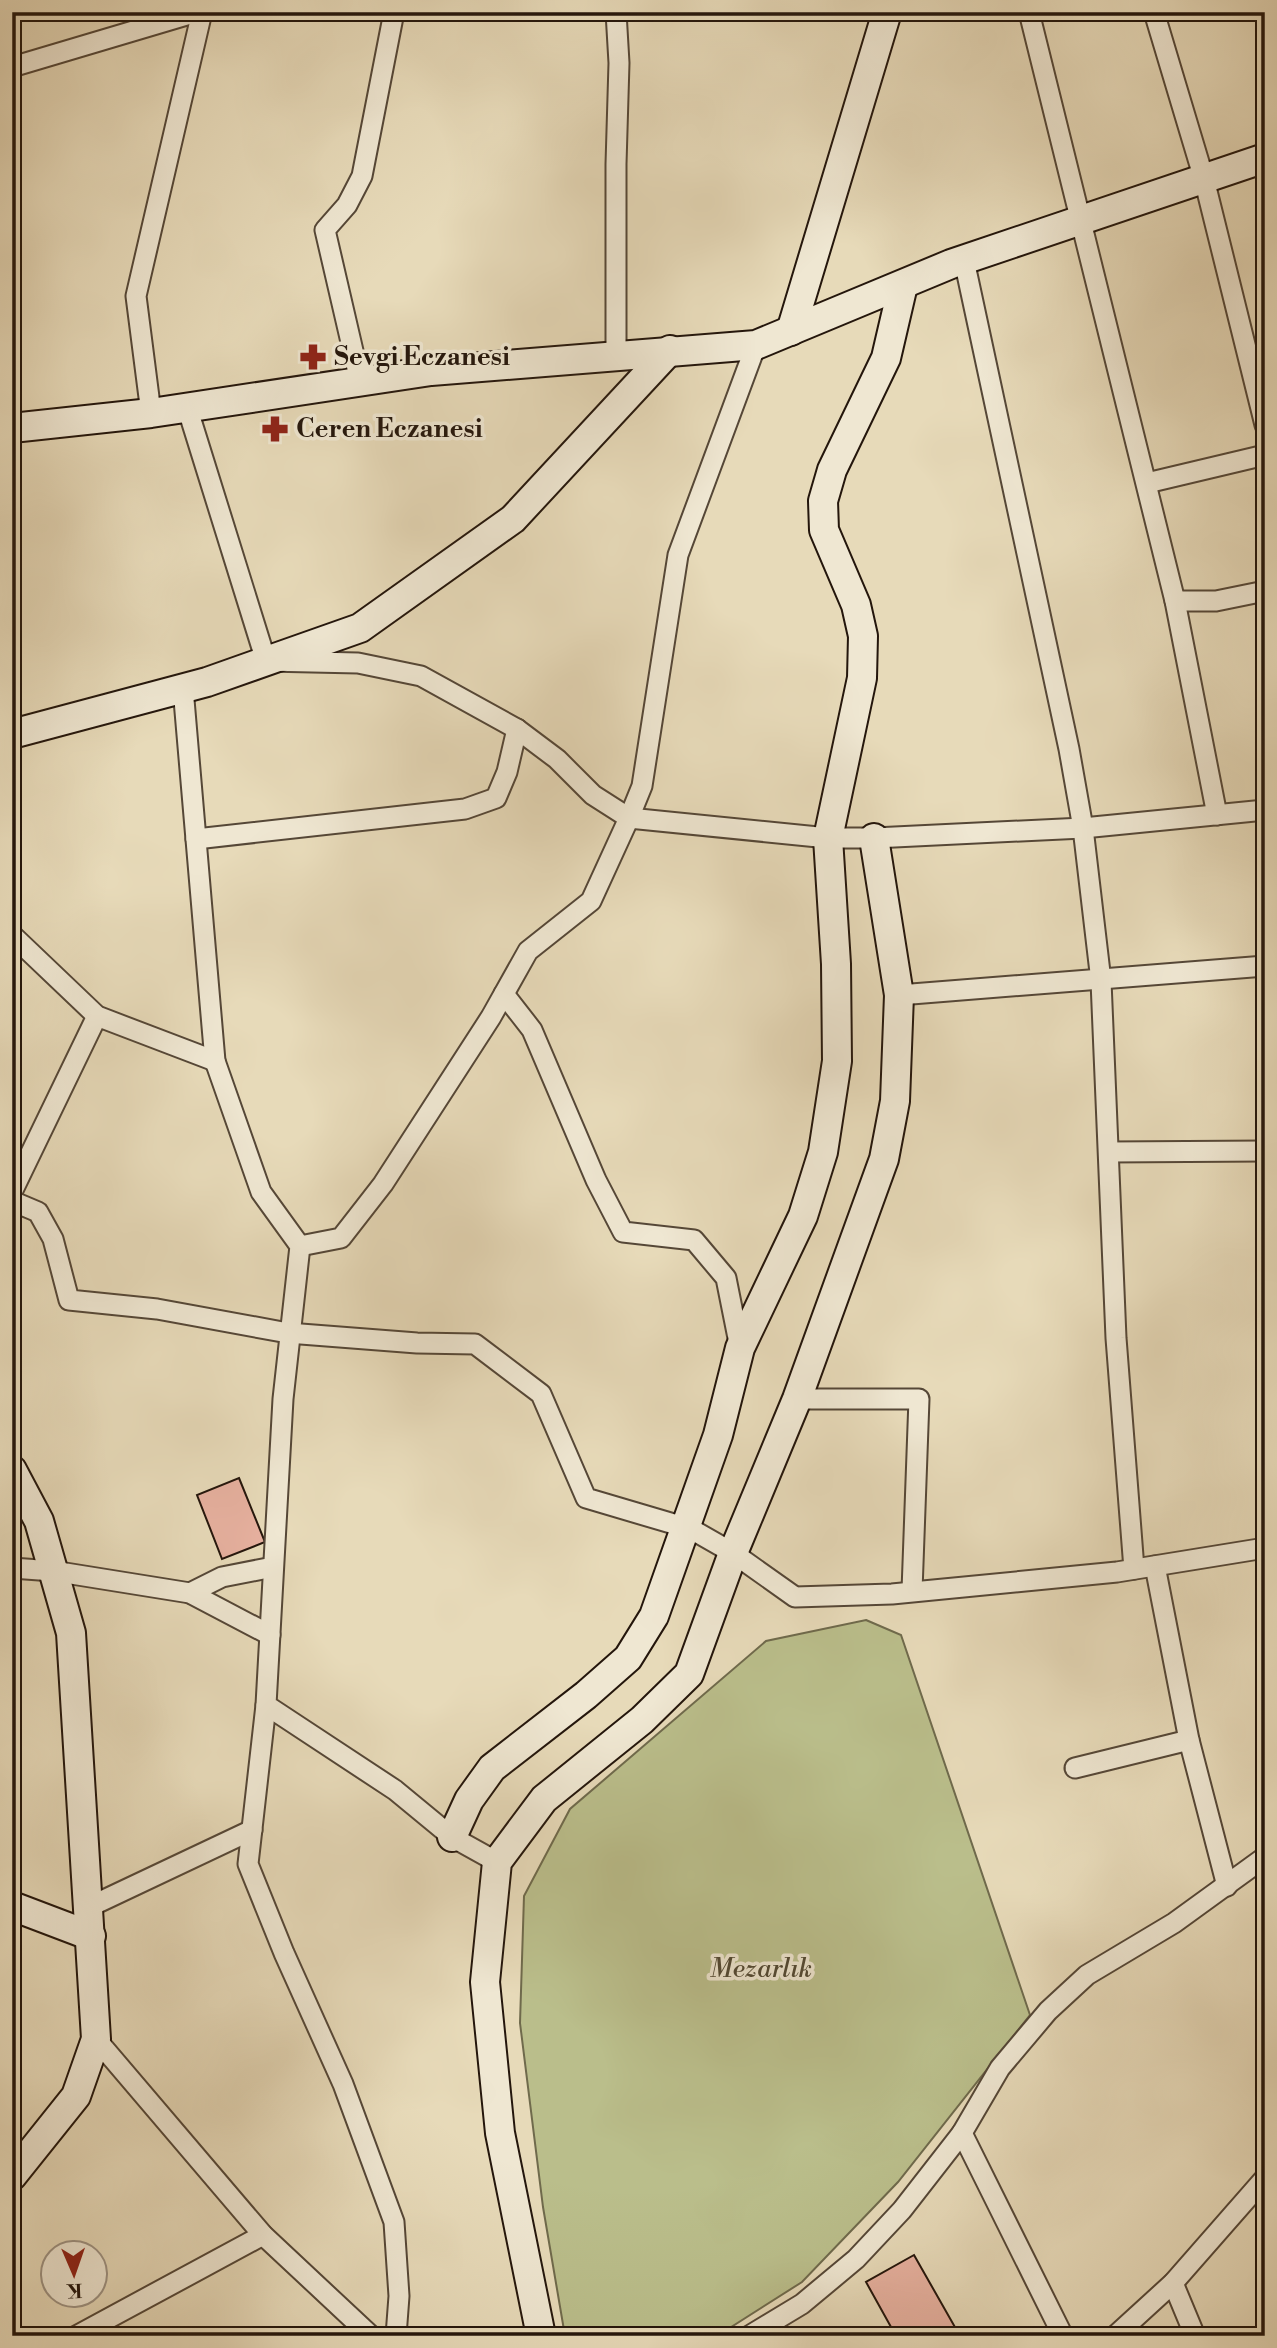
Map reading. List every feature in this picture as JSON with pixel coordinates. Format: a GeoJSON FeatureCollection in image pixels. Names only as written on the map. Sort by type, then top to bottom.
{"type":"FeatureCollection","features":[{"type":"Feature","properties":{"kind":"street"},"geometry":{"type":"LineString","coordinates":[[12,67],[199,12],[136,296],[151,412]]}},
{"type":"Feature","properties":{"kind":"street"},"geometry":{"type":"LineString","coordinates":[[360,381],[325,230],[347,205],[362,176],[394,12]]}},
{"type":"Feature","properties":{"kind":"street"},"geometry":{"type":"LineString","coordinates":[[616,12],[619,63],[616,164],[617,355]]}},
{"type":"Feature","properties":{"kind":"street"},"geometry":{"type":"LineString","coordinates":[[791,331],[887,12]]}},
{"type":"Feature","properties":{"kind":"street"},"geometry":{"type":"LineString","coordinates":[[1029,12],[1083,219],[1175,601],[1217,815]]}},
{"type":"Feature","properties":{"kind":"street"},"geometry":{"type":"LineString","coordinates":[[1154,12],[1204,178],[1265,425]]}},
{"type":"Feature","properties":{"kind":"street"},"geometry":{"type":"LineString","coordinates":[[12,428],[151,412],[431,370],[756,345],[964,260],[1265,158]]}},
{"type":"Feature","properties":{"kind":"street"},"geometry":{"type":"LineString","coordinates":[[964,260],[1064,723],[1083,828],[1101,981],[1116,1338],[1134,1569]]}},
{"type":"Feature","properties":{"kind":"street"},"geometry":{"type":"LineString","coordinates":[[452,1836],[469,1800],[492,1768],[586,1695],[628,1658],[654,1616],[718,1434],[740,1348],[803,1216],[823,1152],[837,1061],[836,964],[828,838],[862,678],[863,636],[856,605],[824,530],[822,501],[832,470],[886,358],[903,285]]}},
{"type":"Feature","properties":{"kind":"street"},"geometry":{"type":"LineString","coordinates":[[300,1246],[341,1238],[383,1184],[504,994],[528,951],[591,901],[642,786],[678,555],[756,345]]}},
{"type":"Feature","properties":{"kind":"street"},"geometry":{"type":"LineString","coordinates":[[12,734],[183,688],[360,628],[513,519],[670,350]]}},
{"type":"Feature","properties":{"kind":"street"},"geometry":{"type":"LineString","coordinates":[[187,407],[266,661]]}},
{"type":"Feature","properties":{"kind":"street"},"geometry":{"type":"LineString","coordinates":[[1147,483],[1265,455]]}},
{"type":"Feature","properties":{"kind":"street"},"geometry":{"type":"LineString","coordinates":[[1175,601],[1216,601],[1265,591]]}},
{"type":"Feature","properties":{"kind":"street"},"geometry":{"type":"LineString","coordinates":[[266,661],[358,663],[421,676],[517,729],[557,759],[593,795],[629,818],[828,838],[874,838],[1083,828],[1265,810]]}},
{"type":"Feature","properties":{"kind":"street"},"geometry":{"type":"LineString","coordinates":[[183,688],[215,1061],[261,1192],[300,1246],[288,1333],[266,1705],[248,1864],[284,1953],[343,2084],[394,2222],[399,2296],[396,2336]]}},
{"type":"Feature","properties":{"kind":"street"},"geometry":{"type":"LineString","coordinates":[[196,839],[465,810],[496,798],[508,772],[517,729]]}},
{"type":"Feature","properties":{"kind":"street"},"geometry":{"type":"LineString","coordinates":[[541,2336],[500,2133],[485,1982],[497,1862],[544,1799],[642,1720],[689,1674],[733,1553],[797,1399],[884,1159],[895,1101],[899,995],[874,838]]}},
{"type":"Feature","properties":{"kind":"street"},"geometry":{"type":"LineString","coordinates":[[12,935],[97,1016],[215,1061]]}},
{"type":"Feature","properties":{"kind":"street"},"geometry":{"type":"LineString","coordinates":[[899,995],[1265,966]]}},
{"type":"Feature","properties":{"kind":"street"},"geometry":{"type":"LineString","coordinates":[[504,994],[532,1030],[596,1180],[623,1232],[694,1240],[726,1278],[740,1348]]}},
{"type":"Feature","properties":{"kind":"street"},"geometry":{"type":"LineString","coordinates":[[12,1192],[97,1016]]}},
{"type":"Feature","properties":{"kind":"street"},"geometry":{"type":"LineString","coordinates":[[1109,1152],[1265,1151]]}},
{"type":"Feature","properties":{"kind":"street"},"geometry":{"type":"LineString","coordinates":[[12,1201],[38,1212],[53,1239],[69,1300],[157,1309],[288,1333],[417,1343],[475,1344],[541,1394],[586,1498],[685,1527],[733,1553],[795,1597],[912,1591],[1134,1569],[1265,1548]]}},
{"type":"Feature","properties":{"kind":"street"},"geometry":{"type":"LineString","coordinates":[[797,1399],[919,1399],[912,1591]]}},
{"type":"Feature","properties":{"kind":"street"},"geometry":{"type":"LineString","coordinates":[[12,1471],[39,1521],[71,1633],[96,2039],[76,2096],[12,2176]]}},
{"type":"Feature","properties":{"kind":"street"},"geometry":{"type":"LineString","coordinates":[[1155,1566],[1189,1740],[1227,1886]]}},
{"type":"Feature","properties":{"kind":"street"},"geometry":{"type":"LineString","coordinates":[[190,1593],[222,1577],[273,1567]]}},
{"type":"Feature","properties":{"kind":"street"},"geometry":{"type":"LineString","coordinates":[[12,1568],[53,1571],[190,1593],[270,1635]]}},
{"type":"Feature","properties":{"kind":"street"},"geometry":{"type":"LineString","coordinates":[[266,1705],[395,1790],[452,1836],[497,1862]]}},
{"type":"Feature","properties":{"kind":"street"},"geometry":{"type":"LineString","coordinates":[[1075,1768],[1189,1740]]}},
{"type":"Feature","properties":{"kind":"street"},"geometry":{"type":"LineString","coordinates":[[89,1907],[252,1830]]}},
{"type":"Feature","properties":{"kind":"street"},"geometry":{"type":"LineString","coordinates":[[749,2336],[802,2304],[856,2259],[902,2210],[962,2133],[1000,2068],[1048,2011],[1087,1975],[1174,1923],[1265,1857]]}},
{"type":"Feature","properties":{"kind":"street"},"geometry":{"type":"LineString","coordinates":[[12,1906],[91,1936]]}},
{"type":"Feature","properties":{"kind":"street"},"geometry":{"type":"LineString","coordinates":[[96,2039],[263,2235],[371,2336]]}},
{"type":"Feature","properties":{"kind":"street"},"geometry":{"type":"LineString","coordinates":[[962,2133],[1063,2336]]}},
{"type":"Feature","properties":{"kind":"street"},"geometry":{"type":"LineString","coordinates":[[1115,2336],[1173,2283],[1265,2178]]}},
{"type":"Feature","properties":{"kind":"street"},"geometry":{"type":"LineString","coordinates":[[76,2336],[263,2235]]}},
{"type":"Feature","properties":{"kind":"street"},"geometry":{"type":"LineString","coordinates":[[1173,2283],[1195,2336]]}},
{"type":"Feature","properties":{"kind":"green space","name":"Mezarlık"},"geometry":{"type":"Polygon","coordinates":[[[866,1620],[901,1635],[1030,2015],[898,2182],[802,2282],[717,2336],[565,2336],[543,2207],[520,2023],[524,1896],[570,1809],[766,1641],[866,1620]]]}},
{"type":"Feature","properties":{"kind":"building"},"geometry":{"type":"Polygon","coordinates":[[[239,1478],[265,1542],[222,1559],[197,1495],[239,1478]]]}},
{"type":"Feature","properties":{"kind":"building"},"geometry":{"type":"Polygon","coordinates":[[[914,2255],[960,2336],[896,2336],[866,2282],[914,2255]]]}},
{"type":"Feature","properties":{"kind":"place","name":"Sevgi Eczanesi"},"geometry":{"type":"Point","coordinates":[313,357]}},
{"type":"Feature","properties":{"kind":"place","name":"Ceren Eczanesi"},"geometry":{"type":"Point","coordinates":[275,429]}}]}
